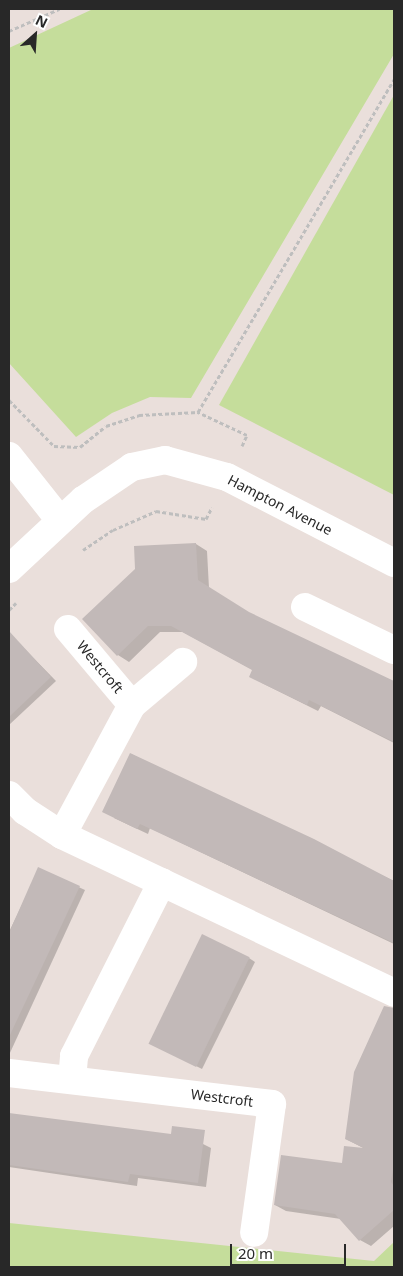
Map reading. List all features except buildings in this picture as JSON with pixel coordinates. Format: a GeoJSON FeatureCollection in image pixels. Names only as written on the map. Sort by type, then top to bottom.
{"type":"FeatureCollection","features":[{"type":"Feature","properties":{"kind":"street"},"geometry":{"type":"LineString","coordinates":[[9,456],[59,519]]}},
{"type":"Feature","properties":{"kind":"street","name":"Hampton Avenue"},"geometry":{"type":"LineString","coordinates":[[9,568],[59,519],[132,467],[165,460],[227,477],[394,563]]}},
{"type":"Feature","properties":{"kind":"street"},"geometry":{"type":"LineString","coordinates":[[304,607],[394,650]]}},
{"type":"Feature","properties":{"kind":"street","name":"Westcroft"},"geometry":{"type":"LineString","coordinates":[[68,629],[132,705]]}},
{"type":"Feature","properties":{"kind":"street","name":"Westcroft"},"geometry":{"type":"LineString","coordinates":[[62,835],[132,705],[183,662]]}},
{"type":"Feature","properties":{"kind":"street"},"geometry":{"type":"LineString","coordinates":[[10,796],[25,811],[62,835],[394,993]]}},
{"type":"Feature","properties":{"kind":"street"},"geometry":{"type":"LineString","coordinates":[[72,1080],[74,1056],[162,882]]}},
{"type":"Feature","properties":{"kind":"street","name":"Westcroft"},"geometry":{"type":"LineString","coordinates":[[9,1073],[272,1104],[254,1233]]}},
{"type":"Feature","properties":{"kind":"path"},"geometry":{"type":"LineString","coordinates":[[9,31],[59,9]]}},
{"type":"Feature","properties":{"kind":"path"},"geometry":{"type":"LineString","coordinates":[[198,412],[394,79]]}},
{"type":"Feature","properties":{"kind":"path"},"geometry":{"type":"LineString","coordinates":[[9,400],[54,446],[80,447],[106,426],[139,415],[198,412],[247,435]]}},
{"type":"Feature","properties":{"kind":"path"},"geometry":{"type":"LineString","coordinates":[[113,530],[156,511],[206,519]]}},
{"type":"Feature","properties":{"kind":"green space"},"geometry":{"type":"Polygon","coordinates":[[[93,9],[394,9],[394,54],[191,398],[150,397],[112,413],[76,437],[9,363],[9,48],[93,9]]]}},
{"type":"Feature","properties":{"kind":"green space"},"geometry":{"type":"Polygon","coordinates":[[[394,95],[394,495],[219,405],[394,95]]]}},
{"type":"Feature","properties":{"kind":"green space"},"geometry":{"type":"Polygon","coordinates":[[[9,1223],[374,1261],[394,1242],[394,1267],[9,1267],[9,1223]]]}}]}
